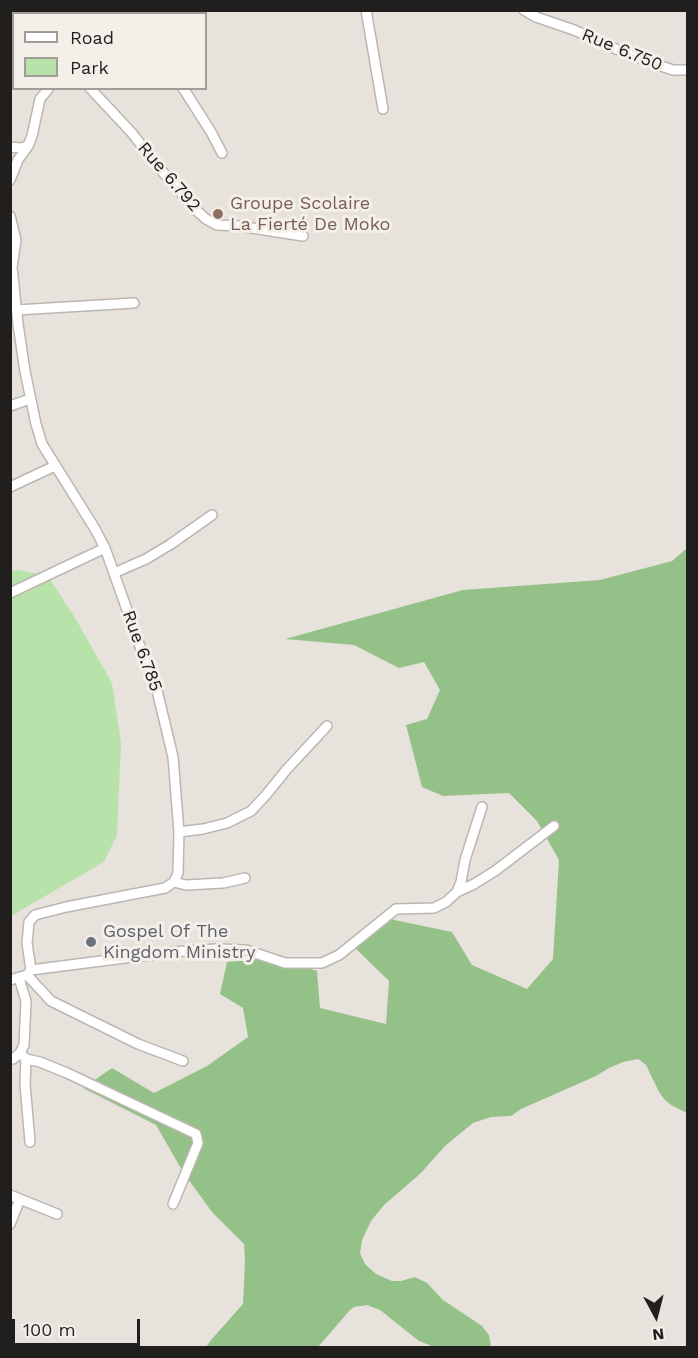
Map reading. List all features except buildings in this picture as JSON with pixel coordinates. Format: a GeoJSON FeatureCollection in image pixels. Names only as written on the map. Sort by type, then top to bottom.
{"type":"FeatureCollection","features":[{"type":"Feature","properties":{"kind":"street"},"geometry":{"type":"LineString","coordinates":[[366,10],[383,109]]}},
{"type":"Feature","properties":{"kind":"street","name":"Rue 6.750"},"geometry":{"type":"LineString","coordinates":[[524,10],[536,17],[661,66],[673,70],[687,70]]}},
{"type":"Feature","properties":{"kind":"street"},"geometry":{"type":"LineString","coordinates":[[10,180],[18,160],[28,146],[40,99],[47,90]]}},
{"type":"Feature","properties":{"kind":"street","name":"Rue 6.792"},"geometry":{"type":"LineString","coordinates":[[92,90],[206,219],[217,225],[303,236]]}},
{"type":"Feature","properties":{"kind":"street"},"geometry":{"type":"LineString","coordinates":[[184,90],[222,153]]}},
{"type":"Feature","properties":{"kind":"street"},"geometry":{"type":"LineString","coordinates":[[10,147],[28,146]]}},
{"type":"Feature","properties":{"kind":"street","name":"Rue 6.785"},"geometry":{"type":"LineString","coordinates":[[10,216],[16,240],[12,267],[16,310],[30,399],[42,444],[105,548],[155,682],[173,757],[179,832],[178,873],[174,882]]}},
{"type":"Feature","properties":{"kind":"street"},"geometry":{"type":"LineString","coordinates":[[16,310],[134,303]]}},
{"type":"Feature","properties":{"kind":"street"},"geometry":{"type":"LineString","coordinates":[[10,406],[30,399]]}},
{"type":"Feature","properties":{"kind":"street"},"geometry":{"type":"LineString","coordinates":[[10,487],[55,466]]}},
{"type":"Feature","properties":{"kind":"street"},"geometry":{"type":"LineString","coordinates":[[114,573],[146,559],[212,515]]}},
{"type":"Feature","properties":{"kind":"street"},"geometry":{"type":"LineString","coordinates":[[10,593],[105,548]]}},
{"type":"Feature","properties":{"kind":"street"},"geometry":{"type":"LineString","coordinates":[[179,832],[226,823],[251,811],[327,726]]}},
{"type":"Feature","properties":{"kind":"street"},"geometry":{"type":"LineString","coordinates":[[457,892],[482,807]]}},
{"type":"Feature","properties":{"kind":"street"},"geometry":{"type":"LineString","coordinates":[[22,976],[171,952],[217,949],[246,950],[285,963],[322,963],[339,955],[396,909],[434,908],[446,902],[457,892],[495,871],[554,826]]}},
{"type":"Feature","properties":{"kind":"street"},"geometry":{"type":"LineString","coordinates":[[30,1142],[23,1056],[26,1001],[22,976],[29,922],[35,915],[165,888],[174,882],[196,885],[223,883],[245,878]]}},
{"type":"Feature","properties":{"kind":"street"},"geometry":{"type":"LineString","coordinates":[[22,976],[51,1000],[138,1044],[183,1061]]}},
{"type":"Feature","properties":{"kind":"street"},"geometry":{"type":"LineString","coordinates":[[10,1059],[23,1056],[40,1062],[196,1134],[198,1143],[173,1204]]}},
{"type":"Feature","properties":{"kind":"street"},"geometry":{"type":"LineString","coordinates":[[10,1224],[15,1197],[57,1214]]}},
{"type":"Feature","properties":{"kind":"green space"},"geometry":{"type":"Polygon","coordinates":[[[687,548],[687,1113],[665,1100],[646,1065],[641,1061],[638,1059],[623,1062],[521,1109],[511,1116],[491,1117],[473,1123],[445,1146],[421,1173],[384,1205],[371,1221],[362,1240],[360,1253],[365,1264],[376,1274],[392,1281],[415,1277],[427,1283],[443,1300],[482,1326],[489,1335],[491,1347],[434,1347],[419,1341],[380,1310],[367,1305],[350,1310],[318,1347],[206,1347],[243,1304],[244,1244],[212,1212],[183,1172],[156,1125],[83,1088],[112,1068],[154,1093],[207,1066],[248,1037],[243,1008],[220,994],[227,962],[275,958],[317,971],[320,1008],[386,1024],[389,981],[349,942],[385,918],[452,932],[472,965],[527,989],[553,959],[559,860],[537,821],[509,793],[443,796],[422,787],[406,725],[427,719],[440,690],[424,662],[399,668],[354,645],[285,639],[463,590],[600,580],[672,561],[687,548]]]}},
{"type":"Feature","properties":{"kind":"green space"},"geometry":{"type":"Polygon","coordinates":[[[18,570],[48,576],[77,621],[112,683],[121,743],[117,835],[104,862],[11,916],[10,571],[18,570]]]}},
{"type":"Feature","properties":{"kind":"place","name":"Groupe Scolaire La Fierté De Moko"},"geometry":{"type":"Point","coordinates":[218,214]}},
{"type":"Feature","properties":{"kind":"place","name":"Gospel Of The Kingdom Ministry"},"geometry":{"type":"Point","coordinates":[91,942]}}]}
